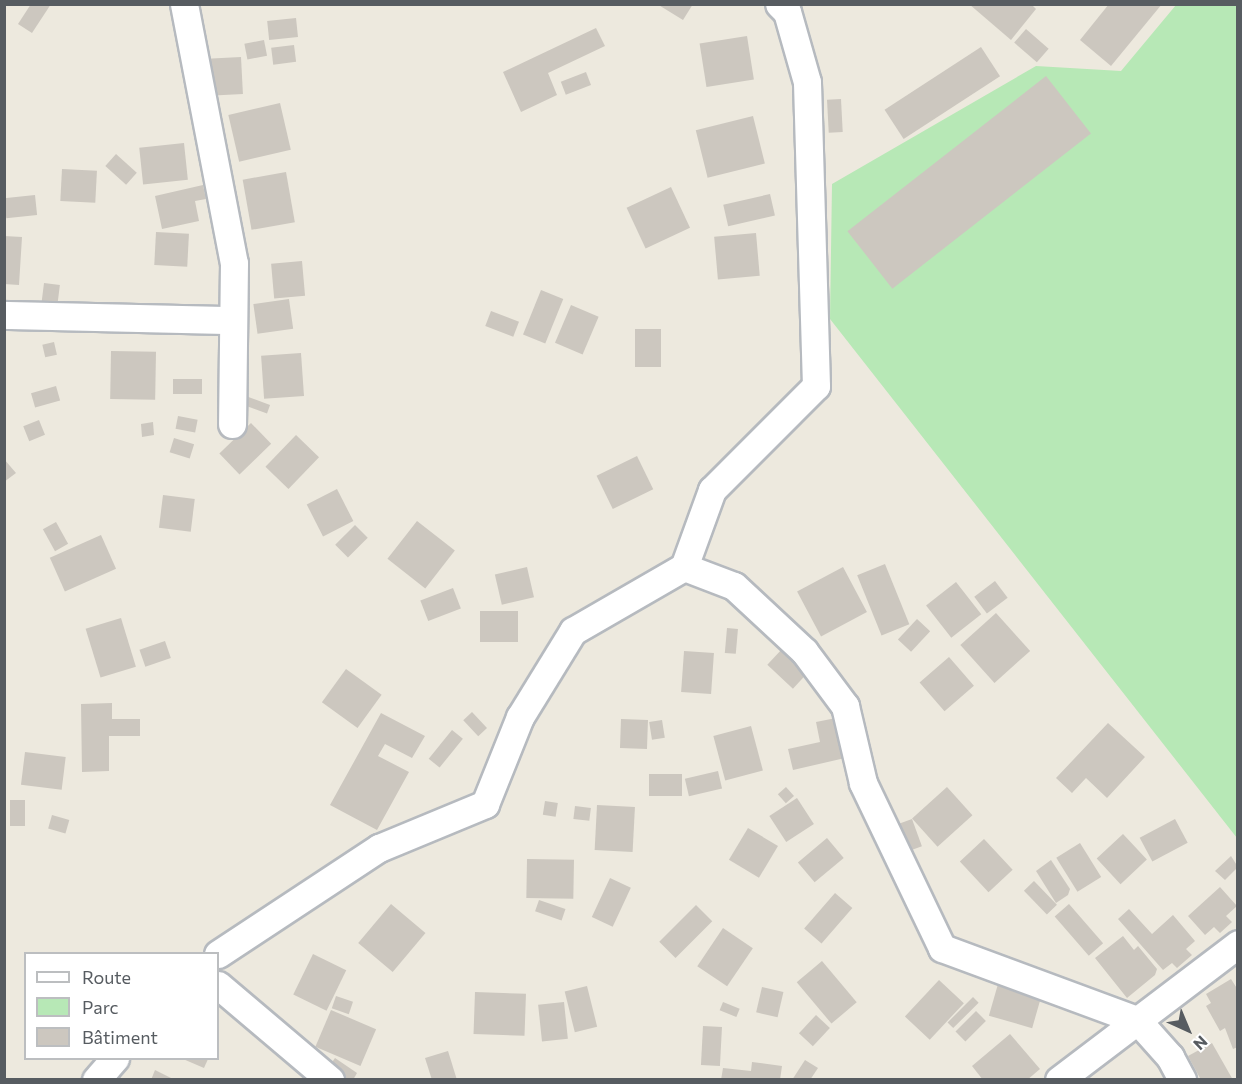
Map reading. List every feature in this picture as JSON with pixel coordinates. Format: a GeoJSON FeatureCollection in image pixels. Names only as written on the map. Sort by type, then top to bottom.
{"type":"FeatureCollection","features":[{"type":"Feature","properties":{"kind":"street"},"geometry":{"type":"LineString","coordinates":[[184,4],[234,263],[232,424]]}},
{"type":"Feature","properties":{"kind":"street"},"geometry":{"type":"LineString","coordinates":[[219,953],[379,848],[485,804],[520,717],[573,631],[684,567],[712,490],[816,386],[807,82],[787,12],[779,4]]}},
{"type":"Feature","properties":{"kind":"street"},"geometry":{"type":"LineString","coordinates":[[4,315],[233,320]]}},
{"type":"Feature","properties":{"kind":"street"},"geometry":{"type":"LineString","coordinates":[[684,567],[734,586],[804,651],[845,706],[863,783],[942,948],[1137,1020],[1170,1058],[1182,1080]]}},
{"type":"Feature","properties":{"kind":"street"},"geometry":{"type":"LineString","coordinates":[[1059,1080],[1238,944]]}},
{"type":"Feature","properties":{"kind":"street"},"geometry":{"type":"LineString","coordinates":[[219,986],[330,1080]]}},
{"type":"Feature","properties":{"kind":"street"},"geometry":{"type":"LineString","coordinates":[[96,1080],[114,1060]]}},
{"type":"Feature","properties":{"kind":"green space"},"geometry":{"type":"Polygon","coordinates":[[[1176,5],[1237,5],[1237,838],[830,319],[832,184],[1036,66],[1121,71],[1176,5]]]}},
{"type":"Feature","properties":{"kind":"building"},"geometry":{"type":"Polygon","coordinates":[[[31,4],[51,4],[32,33],[18,24],[31,4]]]}},
{"type":"Feature","properties":{"kind":"building"},"geometry":{"type":"Polygon","coordinates":[[[657,4],[693,4],[683,20],[657,4]]]}},
{"type":"Feature","properties":{"kind":"building"},"geometry":{"type":"Polygon","coordinates":[[[969,4],[1031,4],[1036,9],[1011,40],[969,4]]]}},
{"type":"Feature","properties":{"kind":"building"},"geometry":{"type":"Polygon","coordinates":[[[1109,4],[1162,4],[1111,66],[1080,40],[1109,4]]]}},
{"type":"Feature","properties":{"kind":"building"},"geometry":{"type":"Polygon","coordinates":[[[296,18],[298,37],[269,40],[267,21],[296,18]]]}},
{"type":"Feature","properties":{"kind":"building"},"geometry":{"type":"Polygon","coordinates":[[[596,28],[605,46],[548,73],[557,95],[521,112],[503,72],[596,28]]]}},
{"type":"Feature","properties":{"kind":"building"},"geometry":{"type":"Polygon","coordinates":[[[1026,29],[1049,49],[1037,62],[1014,43],[1026,29]]]}},
{"type":"Feature","properties":{"kind":"building"},"geometry":{"type":"Polygon","coordinates":[[[747,36],[754,79],[706,87],[700,44],[747,36]]]}},
{"type":"Feature","properties":{"kind":"building"},"geometry":{"type":"Polygon","coordinates":[[[264,40],[267,56],[247,60],[244,44],[264,40]]]}},
{"type":"Feature","properties":{"kind":"building"},"geometry":{"type":"Polygon","coordinates":[[[294,45],[296,62],[273,65],[271,48],[294,45]]]}},
{"type":"Feature","properties":{"kind":"building"},"geometry":{"type":"Polygon","coordinates":[[[981,47],[1000,76],[904,139],[885,110],[981,47]]]}},
{"type":"Feature","properties":{"kind":"building"},"geometry":{"type":"Polygon","coordinates":[[[241,57],[243,94],[209,96],[207,59],[241,57]]]}},
{"type":"Feature","properties":{"kind":"building"},"geometry":{"type":"Polygon","coordinates":[[[586,72],[591,85],[566,95],[561,82],[586,72]]]}},
{"type":"Feature","properties":{"kind":"building"},"geometry":{"type":"Polygon","coordinates":[[[1046,76],[1091,134],[892,289],[847,231],[1046,76]]]}},
{"type":"Feature","properties":{"kind":"building"},"geometry":{"type":"Polygon","coordinates":[[[841,99],[843,132],[829,133],[827,100],[841,99]]]}},
{"type":"Feature","properties":{"kind":"building"},"geometry":{"type":"Polygon","coordinates":[[[280,103],[291,150],[239,162],[228,115],[280,103]]]}},
{"type":"Feature","properties":{"kind":"building"},"geometry":{"type":"Polygon","coordinates":[[[753,116],[765,164],[708,178],[696,130],[753,116]]]}},
{"type":"Feature","properties":{"kind":"building"},"geometry":{"type":"Polygon","coordinates":[[[184,143],[188,180],[143,185],[139,148],[184,143]]]}},
{"type":"Feature","properties":{"kind":"building"},"geometry":{"type":"Polygon","coordinates":[[[116,154],[137,173],[126,185],[105,166],[116,154]]]}},
{"type":"Feature","properties":{"kind":"building"},"geometry":{"type":"Polygon","coordinates":[[[62,169],[97,171],[95,203],[60,201],[62,169]]]}},
{"type":"Feature","properties":{"kind":"building"},"geometry":{"type":"Polygon","coordinates":[[[286,172],[295,222],[252,230],[243,180],[286,172]]]}},
{"type":"Feature","properties":{"kind":"building"},"geometry":{"type":"Polygon","coordinates":[[[203,185],[206,199],[195,201],[199,221],[162,229],[155,196],[203,185]]]}},
{"type":"Feature","properties":{"kind":"building"},"geometry":{"type":"Polygon","coordinates":[[[671,187],[690,228],[646,248],[627,208],[671,187]]]}},
{"type":"Feature","properties":{"kind":"building"},"geometry":{"type":"Polygon","coordinates":[[[770,194],[775,215],[728,226],[723,205],[770,194]]]}},
{"type":"Feature","properties":{"kind":"building"},"geometry":{"type":"Polygon","coordinates":[[[35,195],[37,215],[6,218],[4,198],[35,195]]]}},
{"type":"Feature","properties":{"kind":"building"},"geometry":{"type":"Polygon","coordinates":[[[156,232],[189,234],[187,267],[154,265],[156,232]]]}},
{"type":"Feature","properties":{"kind":"building"},"geometry":{"type":"Polygon","coordinates":[[[756,233],[760,276],[718,279],[714,237],[756,233]]]}},
{"type":"Feature","properties":{"kind":"building"},"geometry":{"type":"Polygon","coordinates":[[[4,236],[22,237],[19,285],[4,284],[4,236]]]}},
{"type":"Feature","properties":{"kind":"building"},"geometry":{"type":"Polygon","coordinates":[[[302,261],[305,296],[274,299],[271,264],[302,261]]]}},
{"type":"Feature","properties":{"kind":"building"},"geometry":{"type":"Polygon","coordinates":[[[44,283],[60,285],[56,313],[41,311],[44,283]]]}},
{"type":"Feature","properties":{"kind":"building"},"geometry":{"type":"Polygon","coordinates":[[[541,290],[563,299],[545,343],[523,335],[541,290]]]}},
{"type":"Feature","properties":{"kind":"building"},"geometry":{"type":"Polygon","coordinates":[[[289,299],[293,329],[258,334],[253,304],[289,299]]]}},
{"type":"Feature","properties":{"kind":"building"},"geometry":{"type":"Polygon","coordinates":[[[571,305],[599,317],[583,354],[555,343],[571,305]]]}},
{"type":"Feature","properties":{"kind":"building"},"geometry":{"type":"Polygon","coordinates":[[[491,311],[519,322],[513,337],[485,326],[491,311]]]}},
{"type":"Feature","properties":{"kind":"building"},"geometry":{"type":"Polygon","coordinates":[[[635,329],[661,329],[661,367],[635,367],[635,329]]]}},
{"type":"Feature","properties":{"kind":"building"},"geometry":{"type":"Polygon","coordinates":[[[54,342],[57,355],[45,357],[42,345],[54,342]]]}},
{"type":"Feature","properties":{"kind":"building"},"geometry":{"type":"Polygon","coordinates":[[[111,351],[156,352],[155,400],[110,399],[111,351]]]}},
{"type":"Feature","properties":{"kind":"building"},"geometry":{"type":"Polygon","coordinates":[[[301,353],[304,396],[264,399],[261,356],[301,353]]]}},
{"type":"Feature","properties":{"kind":"building"},"geometry":{"type":"Polygon","coordinates":[[[173,379],[202,379],[202,394],[173,394],[173,379]]]}},
{"type":"Feature","properties":{"kind":"building"},"geometry":{"type":"Polygon","coordinates":[[[56,386],[60,400],[35,408],[31,393],[56,386]]]}},
{"type":"Feature","properties":{"kind":"building"},"geometry":{"type":"Polygon","coordinates":[[[240,394],[270,405],[267,413],[237,402],[240,394]]]}},
{"type":"Feature","properties":{"kind":"building"},"geometry":{"type":"Polygon","coordinates":[[[178,416],[198,420],[195,433],[176,429],[178,416]]]}},
{"type":"Feature","properties":{"kind":"building"},"geometry":{"type":"Polygon","coordinates":[[[39,420],[45,435],[29,441],[23,426],[39,420]]]}},
{"type":"Feature","properties":{"kind":"building"},"geometry":{"type":"Polygon","coordinates":[[[153,422],[154,435],[142,437],[141,424],[153,422]]]}},
{"type":"Feature","properties":{"kind":"building"},"geometry":{"type":"Polygon","coordinates":[[[251,423],[271,444],[239,474],[219,454],[251,423]]]}},
{"type":"Feature","properties":{"kind":"building"},"geometry":{"type":"Polygon","coordinates":[[[296,435],[319,457],[288,489],[265,467],[296,435]]]}},
{"type":"Feature","properties":{"kind":"building"},"geometry":{"type":"Polygon","coordinates":[[[174,438],[194,444],[190,458],[170,452],[174,438]]]}},
{"type":"Feature","properties":{"kind":"building"},"geometry":{"type":"Polygon","coordinates":[[[637,456],[653,489],[613,509],[597,476],[637,456]]]}},
{"type":"Feature","properties":{"kind":"building"},"geometry":{"type":"Polygon","coordinates":[[[4,459],[16,473],[4,482],[4,459]]]}},
{"type":"Feature","properties":{"kind":"building"},"geometry":{"type":"Polygon","coordinates":[[[337,489],[353,521],[323,537],[307,504],[337,489]]]}},
{"type":"Feature","properties":{"kind":"building"},"geometry":{"type":"Polygon","coordinates":[[[163,495],[195,499],[191,532],[159,528],[163,495]]]}},
{"type":"Feature","properties":{"kind":"building"},"geometry":{"type":"Polygon","coordinates":[[[417,521],[455,551],[425,588],[387,559],[417,521]]]}},
{"type":"Feature","properties":{"kind":"building"},"geometry":{"type":"Polygon","coordinates":[[[56,522],[68,544],[55,551],[43,529],[56,522]]]}},
{"type":"Feature","properties":{"kind":"building"},"geometry":{"type":"Polygon","coordinates":[[[355,525],[368,538],[348,558],[335,545],[355,525]]]}},
{"type":"Feature","properties":{"kind":"building"},"geometry":{"type":"Polygon","coordinates":[[[101,535],[116,569],[65,592],[50,558],[101,535]]]}},
{"type":"Feature","properties":{"kind":"building"},"geometry":{"type":"Polygon","coordinates":[[[885,564],[909,624],[882,636],[857,575],[885,564]]]}},
{"type":"Feature","properties":{"kind":"building"},"geometry":{"type":"Polygon","coordinates":[[[527,567],[534,597],[502,605],[495,574],[527,567]]]}},
{"type":"Feature","properties":{"kind":"building"},"geometry":{"type":"Polygon","coordinates":[[[843,567],[867,612],[821,636],[797,591],[843,567]]]}},
{"type":"Feature","properties":{"kind":"building"},"geometry":{"type":"Polygon","coordinates":[[[995,581],[1008,598],[987,613],[974,597],[995,581]]]}},
{"type":"Feature","properties":{"kind":"building"},"geometry":{"type":"Polygon","coordinates":[[[956,582],[981,614],[951,638],[926,605],[956,582]]]}},
{"type":"Feature","properties":{"kind":"building"},"geometry":{"type":"Polygon","coordinates":[[[453,588],[461,609],[428,621],[420,601],[453,588]]]}},
{"type":"Feature","properties":{"kind":"building"},"geometry":{"type":"Polygon","coordinates":[[[480,611],[518,611],[518,642],[480,642],[480,611]]]}},
{"type":"Feature","properties":{"kind":"building"},"geometry":{"type":"Polygon","coordinates":[[[996,613],[1030,651],[994,683],[960,645],[996,613]]]}},
{"type":"Feature","properties":{"kind":"building"},"geometry":{"type":"Polygon","coordinates":[[[121,618],[136,667],[101,678],[86,629],[121,618]]]}},
{"type":"Feature","properties":{"kind":"building"},"geometry":{"type":"Polygon","coordinates":[[[917,619],[930,631],[911,652],[898,639],[917,619]]]}},
{"type":"Feature","properties":{"kind":"building"},"geometry":{"type":"Polygon","coordinates":[[[727,628],[738,629],[736,654],[725,653],[727,628]]]}},
{"type":"Feature","properties":{"kind":"building"},"geometry":{"type":"Polygon","coordinates":[[[165,641],[171,658],[145,667],[139,650],[165,641]]]}},
{"type":"Feature","properties":{"kind":"building"},"geometry":{"type":"Polygon","coordinates":[[[783,648],[809,672],[793,689],[767,665],[783,648]]]}},
{"type":"Feature","properties":{"kind":"building"},"geometry":{"type":"Polygon","coordinates":[[[684,651],[714,653],[711,694],[681,692],[684,651]]]}},
{"type":"Feature","properties":{"kind":"building"},"geometry":{"type":"Polygon","coordinates":[[[949,657],[974,686],[944,711],[920,683],[949,657]]]}},
{"type":"Feature","properties":{"kind":"building"},"geometry":{"type":"Polygon","coordinates":[[[346,669],[382,695],[357,728],[322,702],[346,669]]]}},
{"type":"Feature","properties":{"kind":"building"},"geometry":{"type":"Polygon","coordinates":[[[112,703],[112,719],[140,719],[140,736],[109,736],[109,771],[82,772],[81,704],[112,703]]]}},
{"type":"Feature","properties":{"kind":"building"},"geometry":{"type":"Polygon","coordinates":[[[472,712],[487,728],[478,736],[463,720],[472,712]]]}},
{"type":"Feature","properties":{"kind":"building"},"geometry":{"type":"Polygon","coordinates":[[[381,713],[425,736],[412,758],[385,744],[378,756],[409,772],[377,830],[330,805],[381,713]]]}},
{"type":"Feature","properties":{"kind":"building"},"geometry":{"type":"Polygon","coordinates":[[[836,718],[845,758],[793,770],[788,749],[820,742],[816,722],[836,718]]]}},
{"type":"Feature","properties":{"kind":"building"},"geometry":{"type":"Polygon","coordinates":[[[621,719],[648,720],[647,749],[620,748],[621,719]]]}},
{"type":"Feature","properties":{"kind":"building"},"geometry":{"type":"Polygon","coordinates":[[[662,720],[665,738],[652,740],[649,722],[662,720]]]}},
{"type":"Feature","properties":{"kind":"building"},"geometry":{"type":"Polygon","coordinates":[[[1108,723],[1145,757],[1107,798],[1086,778],[1072,793],[1056,778],[1108,723]]]}},
{"type":"Feature","properties":{"kind":"building"},"geometry":{"type":"Polygon","coordinates":[[[751,726],[763,770],[725,781],[713,736],[751,726]]]}},
{"type":"Feature","properties":{"kind":"building"},"geometry":{"type":"Polygon","coordinates":[[[452,730],[463,739],[440,768],[429,759],[452,730]]]}},
{"type":"Feature","properties":{"kind":"building"},"geometry":{"type":"Polygon","coordinates":[[[25,752],[66,757],[62,790],[21,785],[25,752]]]}},
{"type":"Feature","properties":{"kind":"building"},"geometry":{"type":"Polygon","coordinates":[[[718,771],[722,789],[689,796],[685,779],[718,771]]]}},
{"type":"Feature","properties":{"kind":"building"},"geometry":{"type":"Polygon","coordinates":[[[649,774],[682,774],[682,796],[649,796],[649,774]]]}},
{"type":"Feature","properties":{"kind":"building"},"geometry":{"type":"Polygon","coordinates":[[[786,787],[794,796],[786,803],[778,794],[786,787]]]}},
{"type":"Feature","properties":{"kind":"building"},"geometry":{"type":"Polygon","coordinates":[[[947,787],[972,815],[937,847],[912,818],[947,787]]]}},
{"type":"Feature","properties":{"kind":"building"},"geometry":{"type":"Polygon","coordinates":[[[797,798],[814,824],[786,842],[769,816],[797,798]]]}},
{"type":"Feature","properties":{"kind":"building"},"geometry":{"type":"Polygon","coordinates":[[[10,800],[25,800],[25,826],[10,826],[10,800]]]}},
{"type":"Feature","properties":{"kind":"building"},"geometry":{"type":"Polygon","coordinates":[[[545,801],[558,803],[556,817],[543,815],[545,801]]]}},
{"type":"Feature","properties":{"kind":"building"},"geometry":{"type":"Polygon","coordinates":[[[597,805],[635,807],[633,852],[595,850],[597,805]]]}},
{"type":"Feature","properties":{"kind":"building"},"geometry":{"type":"Polygon","coordinates":[[[575,806],[591,808],[589,821],[573,819],[575,806]]]}},
{"type":"Feature","properties":{"kind":"building"},"geometry":{"type":"Polygon","coordinates":[[[52,815],[69,820],[65,833],[48,828],[52,815]]]}},
{"type":"Feature","properties":{"kind":"building"},"geometry":{"type":"Polygon","coordinates":[[[912,819],[922,846],[904,853],[894,825],[912,819]]]}},
{"type":"Feature","properties":{"kind":"building"},"geometry":{"type":"Polygon","coordinates":[[[1175,819],[1188,843],[1152,862],[1140,838],[1175,819]]]}},
{"type":"Feature","properties":{"kind":"building"},"geometry":{"type":"Polygon","coordinates":[[[748,828],[778,846],[759,878],[729,860],[748,828]]]}},
{"type":"Feature","properties":{"kind":"building"},"geometry":{"type":"Polygon","coordinates":[[[1123,834],[1147,860],[1121,884],[1097,859],[1123,834]]]}},
{"type":"Feature","properties":{"kind":"building"},"geometry":{"type":"Polygon","coordinates":[[[827,838],[844,858],[815,882],[798,862],[827,838]]]}},
{"type":"Feature","properties":{"kind":"building"},"geometry":{"type":"Polygon","coordinates":[[[984,839],[1013,870],[989,892],[960,862],[984,839]]]}},
{"type":"Feature","properties":{"kind":"building"},"geometry":{"type":"Polygon","coordinates":[[[1080,843],[1101,877],[1077,892],[1056,858],[1080,843]]]}},
{"type":"Feature","properties":{"kind":"building"},"geometry":{"type":"Polygon","coordinates":[[[1231,856],[1238,867],[1225,880],[1215,871],[1231,856]]]}},
{"type":"Feature","properties":{"kind":"building"},"geometry":{"type":"Polygon","coordinates":[[[527,859],[574,860],[573,899],[526,898],[527,859]]]}},
{"type":"Feature","properties":{"kind":"building"},"geometry":{"type":"Polygon","coordinates":[[[1051,860],[1070,889],[1068,895],[1056,903],[1036,871],[1051,860]]]}},
{"type":"Feature","properties":{"kind":"building"},"geometry":{"type":"Polygon","coordinates":[[[610,878],[631,888],[613,927],[592,917],[610,878]]]}},
{"type":"Feature","properties":{"kind":"building"},"geometry":{"type":"Polygon","coordinates":[[[1034,881],[1057,905],[1047,914],[1024,891],[1034,881]]]}},
{"type":"Feature","properties":{"kind":"building"},"geometry":{"type":"Polygon","coordinates":[[[1220,887],[1237,906],[1226,916],[1232,922],[1220,933],[1214,927],[1205,935],[1188,916],[1220,887]]]}},
{"type":"Feature","properties":{"kind":"building"},"geometry":{"type":"Polygon","coordinates":[[[835,893],[852,908],[822,944],[804,928],[835,893]]]}},
{"type":"Feature","properties":{"kind":"building"},"geometry":{"type":"Polygon","coordinates":[[[539,900],[565,909],[562,920],[535,911],[539,900]]]}},
{"type":"Feature","properties":{"kind":"building"},"geometry":{"type":"Polygon","coordinates":[[[391,904],[425,933],[393,972],[358,943],[391,904]]]}},
{"type":"Feature","properties":{"kind":"building"},"geometry":{"type":"Polygon","coordinates":[[[1069,904],[1103,943],[1089,956],[1055,916],[1069,904]]]}},
{"type":"Feature","properties":{"kind":"building"},"geometry":{"type":"Polygon","coordinates":[[[696,905],[712,921],[675,958],[659,942],[696,905]]]}},
{"type":"Feature","properties":{"kind":"building"},"geometry":{"type":"Polygon","coordinates":[[[1129,909],[1152,934],[1173,915],[1195,941],[1186,949],[1192,955],[1177,968],[1172,963],[1163,970],[1118,919],[1129,909]]]}},
{"type":"Feature","properties":{"kind":"building"},"geometry":{"type":"Polygon","coordinates":[[[723,928],[753,948],[727,986],[697,966],[723,928]]]}},
{"type":"Feature","properties":{"kind":"building"},"geometry":{"type":"Polygon","coordinates":[[[1123,936],[1134,950],[1138,946],[1157,969],[1155,975],[1127,998],[1095,958],[1123,936]]]}},
{"type":"Feature","properties":{"kind":"building"},"geometry":{"type":"Polygon","coordinates":[[[313,954],[346,970],[327,1011],[293,994],[313,954]]]}},
{"type":"Feature","properties":{"kind":"building"},"geometry":{"type":"Polygon","coordinates":[[[822,961],[857,1002],[831,1024],[797,982],[822,961]]]}},
{"type":"Feature","properties":{"kind":"building"},"geometry":{"type":"Polygon","coordinates":[[[1231,979],[1238,990],[1238,1047],[1233,1049],[1225,1028],[1220,1031],[1206,1006],[1211,1003],[1206,994],[1231,979]]]}},
{"type":"Feature","properties":{"kind":"building"},"geometry":{"type":"Polygon","coordinates":[[[939,980],[964,1003],[930,1040],[905,1017],[939,980]]]}},
{"type":"Feature","properties":{"kind":"building"},"geometry":{"type":"Polygon","coordinates":[[[998,984],[1041,996],[1032,1028],[989,1016],[998,984]]]}},
{"type":"Feature","properties":{"kind":"building"},"geometry":{"type":"Polygon","coordinates":[[[587,986],[597,1027],[575,1032],[565,992],[587,986]]]}},
{"type":"Feature","properties":{"kind":"building"},"geometry":{"type":"Polygon","coordinates":[[[762,987],[783,992],[778,1017],[756,1012],[762,987]]]}},
{"type":"Feature","properties":{"kind":"building"},"geometry":{"type":"Polygon","coordinates":[[[475,992],[526,994],[525,1036],[474,1034],[475,992]]]}},
{"type":"Feature","properties":{"kind":"building"},"geometry":{"type":"Polygon","coordinates":[[[336,996],[353,1002],[349,1014],[332,1008],[336,996]]]}},
{"type":"Feature","properties":{"kind":"building"},"geometry":{"type":"Polygon","coordinates":[[[973,997],[979,1003],[953,1028],[948,1022],[973,997]]]}},
{"type":"Feature","properties":{"kind":"building"},"geometry":{"type":"Polygon","coordinates":[[[564,1002],[568,1039],[542,1042],[538,1005],[564,1002]]]}},
{"type":"Feature","properties":{"kind":"building"},"geometry":{"type":"Polygon","coordinates":[[[723,1002],[740,1009],[736,1017],[720,1010],[723,1002]]]}},
{"type":"Feature","properties":{"kind":"building"},"geometry":{"type":"Polygon","coordinates":[[[331,1010],[376,1029],[360,1066],[315,1047],[331,1010]]]}},
{"type":"Feature","properties":{"kind":"building"},"geometry":{"type":"Polygon","coordinates":[[[976,1011],[986,1021],[965,1041],[955,1032],[976,1011]]]}},
{"type":"Feature","properties":{"kind":"building"},"geometry":{"type":"Polygon","coordinates":[[[816,1015],[830,1028],[813,1046],[799,1033],[816,1015]]]}},
{"type":"Feature","properties":{"kind":"building"},"geometry":{"type":"Polygon","coordinates":[[[703,1026],[722,1027],[720,1066],[701,1065],[703,1026]]]}},
{"type":"Feature","properties":{"kind":"building"},"geometry":{"type":"Polygon","coordinates":[[[1010,1034],[1040,1069],[1027,1080],[983,1080],[972,1066],[1010,1034]]]}},
{"type":"Feature","properties":{"kind":"building"},"geometry":{"type":"Polygon","coordinates":[[[1212,1043],[1233,1080],[1201,1080],[1188,1056],[1212,1043]]]}},
{"type":"Feature","properties":{"kind":"building"},"geometry":{"type":"Polygon","coordinates":[[[448,1051],[457,1080],[432,1080],[425,1058],[448,1051]]]}},
{"type":"Feature","properties":{"kind":"building"},"geometry":{"type":"Polygon","coordinates":[[[335,1058],[357,1073],[353,1080],[345,1080],[328,1068],[335,1058]]]}},
{"type":"Feature","properties":{"kind":"building"},"geometry":{"type":"Polygon","coordinates":[[[185,1060],[208,1060],[204,1068],[185,1060]]]}},
{"type":"Feature","properties":{"kind":"building"},"geometry":{"type":"Polygon","coordinates":[[[805,1060],[818,1068],[810,1080],[792,1080],[805,1060]]]}},
{"type":"Feature","properties":{"kind":"building"},"geometry":{"type":"Polygon","coordinates":[[[752,1062],[782,1066],[780,1080],[721,1080],[723,1068],[751,1071],[752,1062]]]}},
{"type":"Feature","properties":{"kind":"building"},"geometry":{"type":"Polygon","coordinates":[[[155,1070],[175,1080],[151,1080],[155,1070]]]}}]}
